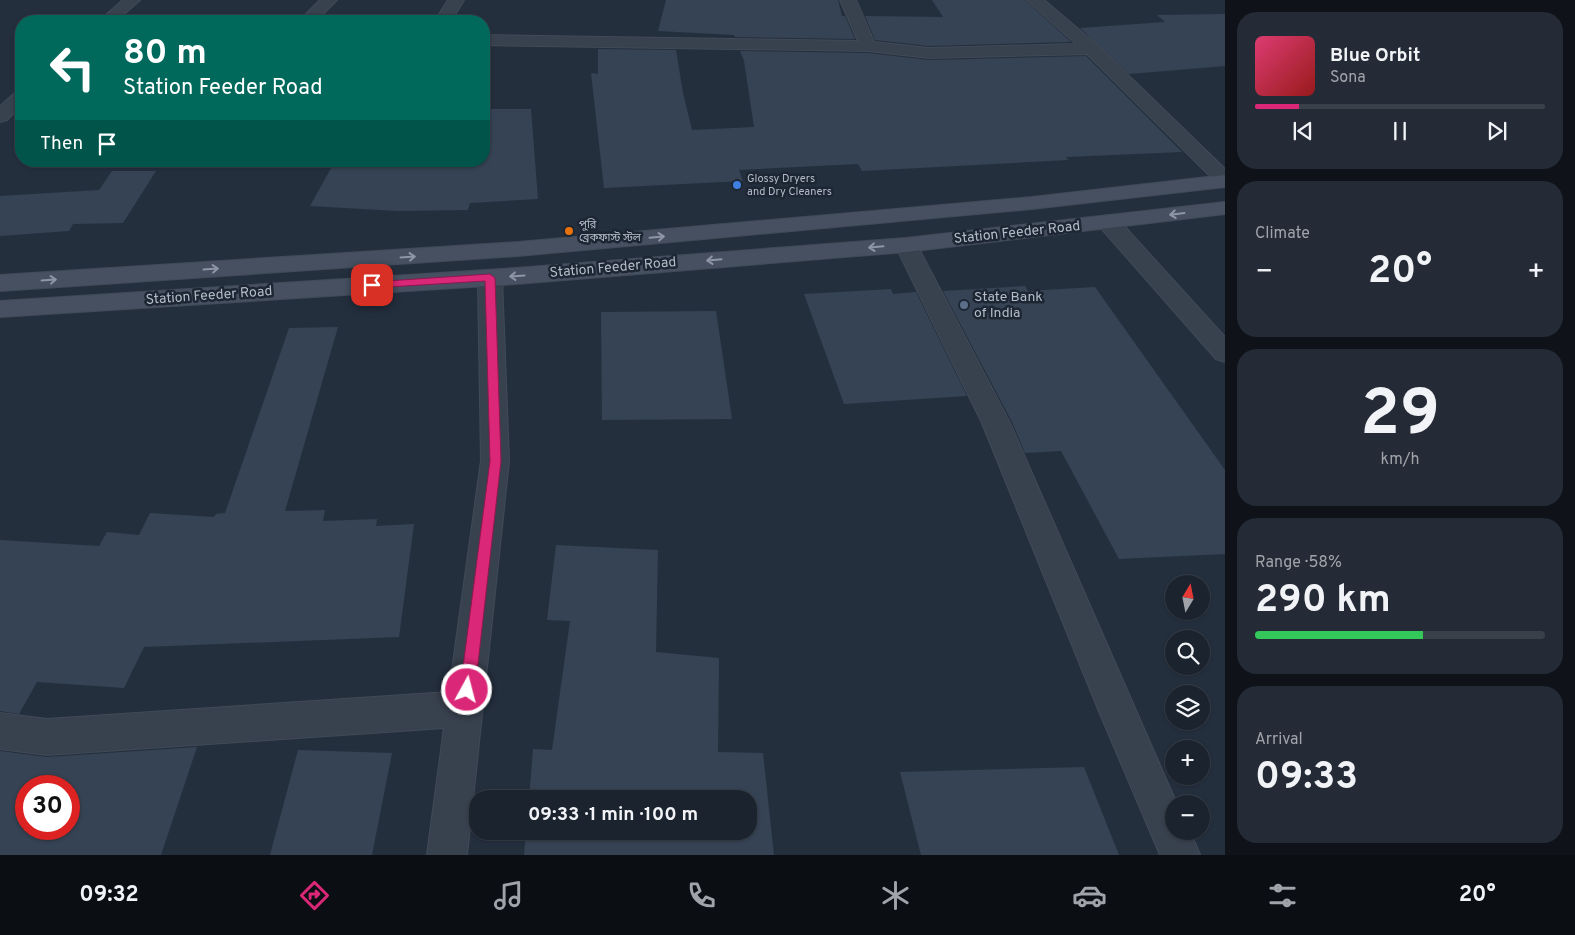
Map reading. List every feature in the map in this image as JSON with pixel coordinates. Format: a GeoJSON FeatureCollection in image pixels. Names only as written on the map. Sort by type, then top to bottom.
{"type":"FeatureCollection","features":[{"type":"Feature","properties":{"kind":"street"},"geometry":{"type":"LineString","coordinates":[[114,15],[132,0]]}},
{"type":"Feature","properties":{"kind":"street"},"geometry":{"type":"LineString","coordinates":[[313,15],[329,0]]}},
{"type":"Feature","properties":{"kind":"street"},"geometry":{"type":"LineString","coordinates":[[447,15],[456,0]]}},
{"type":"Feature","properties":{"kind":"street"},"geometry":{"type":"LineString","coordinates":[[848,0],[868,46]]}},
{"type":"Feature","properties":{"kind":"street"},"geometry":{"type":"LineString","coordinates":[[1036,0],[1090,49],[1225,180]]}},
{"type":"Feature","properties":{"kind":"street"},"geometry":{"type":"LineString","coordinates":[[490,40],[868,46],[929,53],[1090,49]]}},
{"type":"Feature","properties":{"kind":"street"},"geometry":{"type":"LineString","coordinates":[[0,116],[15,102]]}},
{"type":"Feature","properties":{"kind":"street","name":"Station Feeder Road"},"geometry":{"type":"LineString","coordinates":[[0,283],[518,250],[1032,203],[1225,180]]}},
{"type":"Feature","properties":{"kind":"street","name":"Station Feeder Road"},"geometry":{"type":"LineString","coordinates":[[0,309],[490,278],[906,245],[1225,208]]}},
{"type":"Feature","properties":{"kind":"street"},"geometry":{"type":"LineString","coordinates":[[1108,222],[1225,353]]}},
{"type":"Feature","properties":{"kind":"street"},"geometry":{"type":"LineString","coordinates":[[906,245],[996,423],[1116,709],[1180,855]]}},
{"type":"Feature","properties":{"kind":"street"},"geometry":{"type":"LineString","coordinates":[[447,855],[496,461],[490,278]]}},
{"type":"Feature","properties":{"kind":"street"},"geometry":{"type":"LineString","coordinates":[[0,731],[47,738],[465,709]]}},
{"type":"Feature","properties":{"kind":"building"},"geometry":{"type":"Polygon","coordinates":[[[666,0],[838,0],[842,16],[845,16],[855,39],[735,37],[734,35],[658,31],[666,0]]]}},
{"type":"Feature","properties":{"kind":"building"},"geometry":{"type":"Polygon","coordinates":[[[932,0],[1025,0],[1071,42],[929,46],[875,40],[865,16],[943,17],[932,0]]]}},
{"type":"Feature","properties":{"kind":"building"},"geometry":{"type":"Polygon","coordinates":[[[1225,14],[1225,66],[1129,74],[1080,28],[1165,22],[1157,15],[1225,14]]]}},
{"type":"Feature","properties":{"kind":"building"},"geometry":{"type":"Polygon","coordinates":[[[598,49],[676,50],[683,93],[692,130],[754,127],[744,61],[740,51],[868,53],[929,60],[1086,56],[1182,152],[1066,157],[1068,160],[862,171],[858,164],[739,170],[743,181],[604,188],[591,73],[598,74],[598,49]]]}},
{"type":"Feature","properties":{"kind":"building"},"geometry":{"type":"Polygon","coordinates":[[[490,109],[531,109],[538,199],[470,203],[468,210],[398,211],[310,206],[332,167],[490,167],[490,109]]]}},
{"type":"Feature","properties":{"kind":"building"},"geometry":{"type":"Polygon","coordinates":[[[112,171],[156,171],[123,223],[73,224],[69,231],[0,236],[0,196],[99,190],[112,171]]]}},
{"type":"Feature","properties":{"kind":"building"},"geometry":{"type":"Polygon","coordinates":[[[1025,286],[1028,291],[1095,287],[1225,470],[1225,554],[1119,559],[1061,451],[1025,453],[1012,422],[943,291],[1025,286]]]}},
{"type":"Feature","properties":{"kind":"building"},"geometry":{"type":"Polygon","coordinates":[[[891,289],[893,294],[916,292],[967,396],[844,404],[804,294],[891,289]]]}},
{"type":"Feature","properties":{"kind":"building"},"geometry":{"type":"Polygon","coordinates":[[[716,311],[732,419],[602,420],[601,312],[716,311]]]}},
{"type":"Feature","properties":{"kind":"building"},"geometry":{"type":"Polygon","coordinates":[[[338,327],[285,511],[325,510],[323,521],[377,519],[376,526],[414,524],[399,637],[144,647],[124,688],[37,682],[19,714],[0,711],[0,540],[99,546],[107,532],[139,535],[150,513],[214,517],[216,514],[225,513],[289,328],[338,327]]]}},
{"type":"Feature","properties":{"kind":"building"},"geometry":{"type":"Polygon","coordinates":[[[556,545],[658,550],[656,652],[719,658],[718,752],[763,753],[774,855],[524,855],[525,840],[757,840],[757,790],[530,790],[533,749],[552,750],[570,621],[547,620],[556,545]]]}},
{"type":"Feature","properties":{"kind":"building"},"geometry":{"type":"Polygon","coordinates":[[[197,747],[161,855],[0,855],[0,751],[47,757],[197,747]]]}},
{"type":"Feature","properties":{"kind":"building"},"geometry":{"type":"Polygon","coordinates":[[[298,750],[392,753],[372,855],[270,855],[298,750]]]}},
{"type":"Feature","properties":{"kind":"building"},"geometry":{"type":"Polygon","coordinates":[[[1084,767],[1119,855],[921,855],[900,772],[1084,767]]]}},
{"type":"Feature","properties":{"kind":"place","name":"Glossy Dryers and Dry Cleaners"},"geometry":{"type":"Point","coordinates":[737,185]}},
{"type":"Feature","properties":{"kind":"place","name":"পুরি ব্রেকফাস্ট স্টল"},"geometry":{"type":"Point","coordinates":[569,231]}},
{"type":"Feature","properties":{"kind":"place","name":"State Bank of India"},"geometry":{"type":"Point","coordinates":[964,305]}},
{"type":"Feature","properties":{"kind":"route"},"geometry":{"type":"LineString","coordinates":[[372,285],[490,278],[496,461],[467,690]]}}]}
